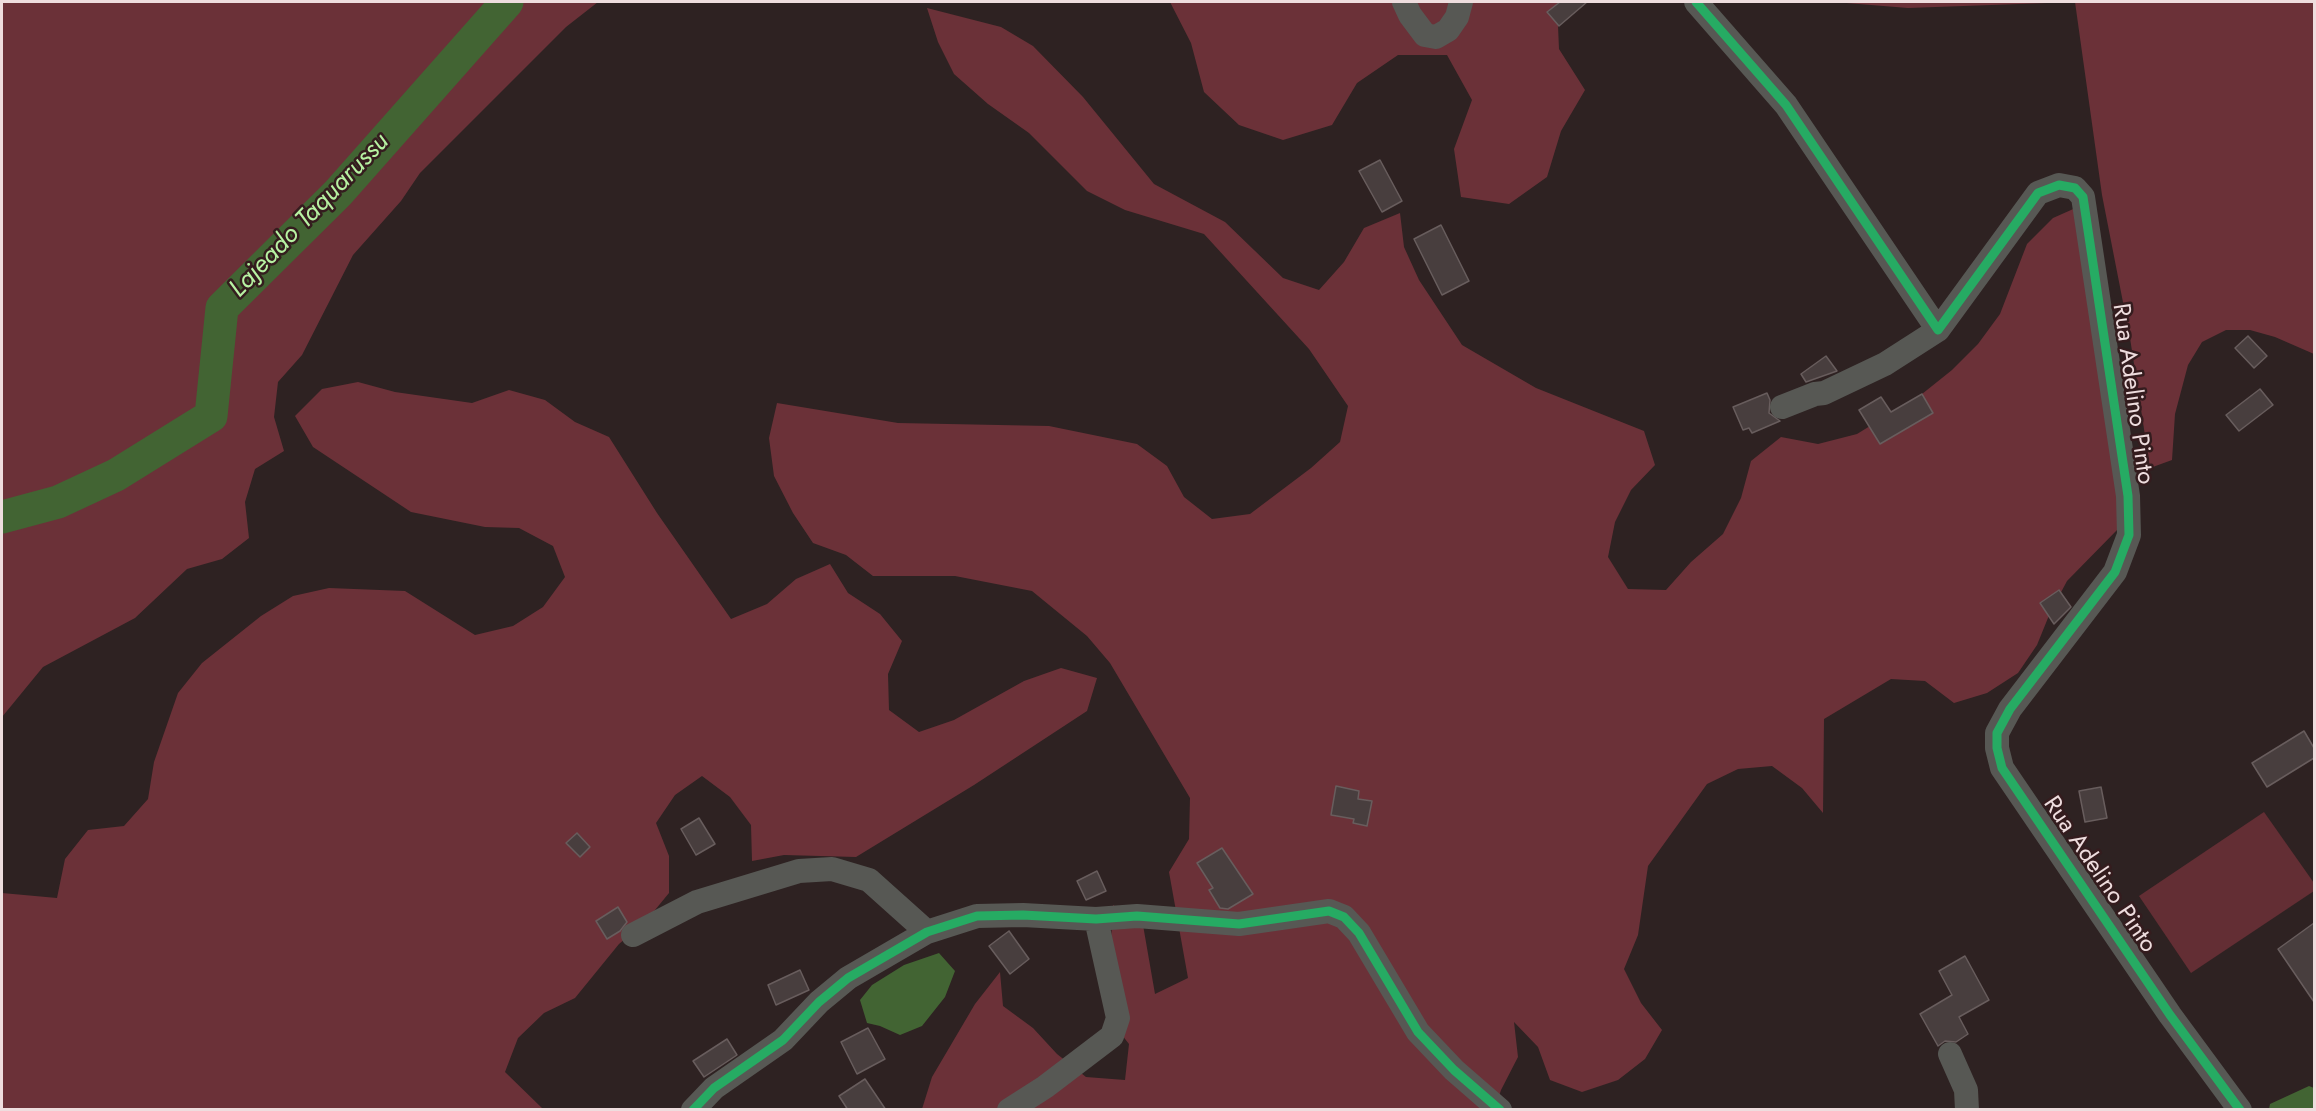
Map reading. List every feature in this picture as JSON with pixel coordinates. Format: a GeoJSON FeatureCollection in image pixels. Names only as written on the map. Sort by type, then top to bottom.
{"type":"FeatureCollection","features":[{"type":"Feature","properties":{"kind":"street"},"geometry":{"type":"LineString","coordinates":[[1404,2],[1410,15],[1425,35],[1436,37],[1448,30],[1457,17],[1461,2]]}},
{"type":"Feature","properties":{"kind":"street"},"geometry":{"type":"LineString","coordinates":[[1696,2],[1786,105],[1938,330],[1875,369],[1824,393],[1815,394],[1782,407]]}},
{"type":"Feature","properties":{"kind":"street","name":"Rua Adelino Pinto"},"geometry":{"type":"LineString","coordinates":[[1938,330],[2038,193],[2058,185],[2075,188],[2083,197],[2085,208],[2128,496],[2129,534],[2115,572],[2010,709],[1997,733],[1996,748],[2002,768],[2170,1015],[2240,1110]]}},
{"type":"Feature","properties":{"kind":"street"},"geometry":{"type":"LineString","coordinates":[[633,935],[697,902],[799,871],[832,868],[869,880],[927,932]]}},
{"type":"Feature","properties":{"kind":"street"},"geometry":{"type":"LineString","coordinates":[[693,1110],[714,1088],[783,1040],[819,1002],[848,978],[927,932],[977,916],[1096,919],[1137,916],[1239,924],[1329,911],[1344,917],[1359,933],[1418,1032],[1454,1070],[1500,1110]]}},
{"type":"Feature","properties":{"kind":"street"},"geometry":{"type":"LineString","coordinates":[[1009,1110],[1045,1087],[1112,1036],[1118,1018],[1096,919]]}},
{"type":"Feature","properties":{"kind":"street"},"geometry":{"type":"LineString","coordinates":[[1950,1054],[1966,1090],[1967,1110]]}},
{"type":"Feature","properties":{"kind":"shaded area"},"geometry":{"type":"Polygon","coordinates":[[[2,2],[598,2],[566,27],[420,173],[401,201],[353,255],[302,355],[278,382],[274,417],[284,451],[255,469],[245,502],[249,538],[222,559],[187,569],[135,618],[43,667],[2,717],[2,2]]]}},
{"type":"Feature","properties":{"kind":"shaded area"},"geometry":{"type":"Polygon","coordinates":[[[1170,2],[1557,2],[1559,49],[1585,90],[1561,131],[1547,177],[1509,204],[1461,197],[1454,149],[1472,100],[1447,55],[1398,55],[1357,83],[1332,125],[1283,140],[1239,125],[1204,92],[1191,43],[1170,2]]]}},
{"type":"Feature","properties":{"kind":"shaded area"},"geometry":{"type":"Polygon","coordinates":[[[1834,2],[2075,2],[1908,8],[1834,2]]]}},
{"type":"Feature","properties":{"kind":"shaded area"},"geometry":{"type":"Polygon","coordinates":[[[2075,2],[2314,2],[2314,354],[2275,337],[2250,330],[2226,330],[2202,342],[2188,365],[2175,414],[2172,460],[2150,468],[2130,338],[2102,195],[2075,2]]]}},
{"type":"Feature","properties":{"kind":"shaded area"},"geometry":{"type":"Polygon","coordinates":[[[927,8],[1001,27],[1033,46],[1083,97],[1154,184],[1225,222],[1283,278],[1319,290],[1344,262],[1364,228],[1400,213],[1404,247],[1419,280],[1462,345],[1536,388],[1644,431],[1655,465],[1631,490],[1615,522],[1608,557],[1628,589],[1666,590],[1691,562],[1723,534],[1741,498],[1751,461],[1781,437],[1818,444],[1857,434],[1922,394],[1952,370],[1978,344],[2000,314],[2027,244],[2053,218],[2080,206],[2118,480],[2117,530],[2067,581],[2050,613],[2037,645],[2018,673],[1987,693],[1954,703],[1925,681],[1891,679],[1824,719],[1823,813],[1802,788],[1772,766],[1738,769],[1707,784],[1648,866],[1638,935],[1624,969],[1641,1003],[1662,1030],[1645,1059],[1618,1080],[1582,1092],[1550,1080],[1538,1047],[1514,1022],[1518,1057],[1501,1090],[1495,1109],[922,1109],[932,1077],[975,1004],[1000,972],[1003,1006],[1033,1028],[1057,1054],[1086,1077],[1125,1080],[1129,1044],[1107,1016],[1113,905],[1143,925],[1155,994],[1188,978],[1169,872],[1189,839],[1190,798],[1110,663],[1087,636],[1032,591],[955,576],[873,576],[846,555],[813,543],[793,513],[774,476],[769,438],[777,403],[898,423],[1049,426],[1137,444],[1167,466],[1184,497],[1212,519],[1250,514],[1311,468],[1340,442],[1348,406],[1309,349],[1204,234],[1125,210],[1087,191],[1029,133],[988,104],[954,74],[938,42],[927,8]]]}},
{"type":"Feature","properties":{"kind":"shaded area"},"geometry":{"type":"Polygon","coordinates":[[[358,382],[395,392],[472,403],[509,390],[545,400],[575,422],[609,437],[657,513],[731,619],[767,604],[796,579],[830,564],[848,593],[880,614],[902,641],[888,674],[889,710],[919,732],[954,720],[1024,681],[1061,668],[1097,678],[1087,711],[974,785],[856,857],[784,855],[752,861],[751,825],[730,797],[702,776],[675,795],[656,823],[669,856],[669,893],[646,921],[619,944],[575,998],[544,1013],[518,1038],[505,1072],[543,1109],[2,1109],[2,893],[57,898],[65,859],[88,830],[124,826],[148,799],[154,762],[178,693],[202,663],[261,616],[293,596],[329,588],[405,591],[475,635],[513,626],[543,607],[565,577],[553,546],[519,528],[485,527],[411,512],[313,447],[295,416],[322,389],[358,382]]]}},
{"type":"Feature","properties":{"kind":"shaded area"},"geometry":{"type":"Polygon","coordinates":[[[2264,812],[2314,883],[2314,891],[2191,973],[2139,896],[2264,812]]]}},
{"type":"Feature","properties":{"kind":"shaded area"},"geometry":{"type":"Polygon","coordinates":[[[939,953],[955,971],[945,997],[922,1026],[900,1035],[867,1023],[860,1000],[872,985],[904,965],[939,953]]]}},
{"type":"Feature","properties":{"kind":"shaded area"},"geometry":{"type":"Polygon","coordinates":[[[2309,1086],[2314,1088],[2314,1109],[2269,1109],[2270,1104],[2309,1086]]]}},
{"type":"Feature","properties":{"kind":"building"},"geometry":{"type":"Polygon","coordinates":[[[1560,2],[1587,2],[1559,26],[1547,12],[1560,2]]]}},
{"type":"Feature","properties":{"kind":"building"},"geometry":{"type":"Polygon","coordinates":[[[1380,160],[1402,201],[1382,212],[1359,171],[1380,160]]]}},
{"type":"Feature","properties":{"kind":"building"},"geometry":{"type":"Polygon","coordinates":[[[1441,225],[1469,281],[1442,295],[1414,239],[1441,225]]]}},
{"type":"Feature","properties":{"kind":"building"},"geometry":{"type":"Polygon","coordinates":[[[2248,336],[2267,356],[2254,368],[2235,348],[2248,336]]]}},
{"type":"Feature","properties":{"kind":"building"},"geometry":{"type":"Polygon","coordinates":[[[1826,356],[1837,371],[1806,382],[1801,374],[1826,356]]]}},
{"type":"Feature","properties":{"kind":"building"},"geometry":{"type":"Polygon","coordinates":[[[2260,389],[2273,405],[2239,431],[2226,415],[2260,389]]]}},
{"type":"Feature","properties":{"kind":"building"},"geometry":{"type":"Polygon","coordinates":[[[1767,393],[1770,400],[1769,413],[1780,421],[1752,433],[1749,428],[1743,430],[1733,407],[1767,393]]]}},
{"type":"Feature","properties":{"kind":"building"},"geometry":{"type":"Polygon","coordinates":[[[1922,394],[1933,413],[1880,444],[1859,410],[1881,397],[1891,412],[1922,394]]]}},
{"type":"Feature","properties":{"kind":"building"},"geometry":{"type":"Polygon","coordinates":[[[2059,590],[2071,607],[2054,624],[2040,603],[2059,590]]]}},
{"type":"Feature","properties":{"kind":"building"},"geometry":{"type":"Polygon","coordinates":[[[2304,731],[2314,748],[2314,758],[2267,787],[2252,763],[2304,731]]]}},
{"type":"Feature","properties":{"kind":"building"},"geometry":{"type":"Polygon","coordinates":[[[1336,786],[1359,791],[1358,799],[1372,801],[1367,826],[1353,823],[1354,819],[1331,815],[1336,786]]]}},
{"type":"Feature","properties":{"kind":"building"},"geometry":{"type":"Polygon","coordinates":[[[2101,787],[2107,818],[2085,822],[2079,791],[2101,787]]]}},
{"type":"Feature","properties":{"kind":"building"},"geometry":{"type":"Polygon","coordinates":[[[699,818],[715,844],[696,855],[681,829],[699,818]]]}},
{"type":"Feature","properties":{"kind":"building"},"geometry":{"type":"Polygon","coordinates":[[[577,833],[590,847],[580,857],[566,843],[577,833]]]}},
{"type":"Feature","properties":{"kind":"building"},"geometry":{"type":"Polygon","coordinates":[[[1222,848],[1253,894],[1228,909],[1220,908],[1209,890],[1213,888],[1197,863],[1222,848]]]}},
{"type":"Feature","properties":{"kind":"building"},"geometry":{"type":"Polygon","coordinates":[[[1097,871],[1106,891],[1086,900],[1077,881],[1097,871]]]}},
{"type":"Feature","properties":{"kind":"building"},"geometry":{"type":"Polygon","coordinates":[[[618,907],[627,922],[620,931],[607,939],[596,921],[618,907]]]}},
{"type":"Feature","properties":{"kind":"building"},"geometry":{"type":"Polygon","coordinates":[[[2314,923],[2314,1002],[2278,949],[2314,923]]]}},
{"type":"Feature","properties":{"kind":"building"},"geometry":{"type":"Polygon","coordinates":[[[1009,931],[1029,959],[1010,974],[989,946],[1009,931]]]}},
{"type":"Feature","properties":{"kind":"building"},"geometry":{"type":"Polygon","coordinates":[[[1965,956],[1989,1000],[1959,1017],[1968,1034],[1956,1042],[1945,1041],[1938,1046],[1920,1014],[1952,995],[1939,971],[1965,956]]]}},
{"type":"Feature","properties":{"kind":"building"},"geometry":{"type":"Polygon","coordinates":[[[800,970],[809,990],[776,1005],[768,985],[800,970]]]}},
{"type":"Feature","properties":{"kind":"building"},"geometry":{"type":"Polygon","coordinates":[[[868,1028],[885,1059],[857,1074],[841,1042],[868,1028]]]}},
{"type":"Feature","properties":{"kind":"building"},"geometry":{"type":"Polygon","coordinates":[[[727,1039],[737,1055],[704,1077],[693,1061],[727,1039]]]}},
{"type":"Feature","properties":{"kind":"building"},"geometry":{"type":"Polygon","coordinates":[[[865,1079],[886,1110],[848,1110],[839,1096],[865,1079]]]}},
{"type":"Feature","properties":{"kind":"waterway","name":"Lajeado Taquarussu"},"geometry":{"type":"LineString","coordinates":[[2,517],[58,502],[116,475],[211,416],[222,308],[338,193],[507,2]]}},
{"type":"Feature","properties":{"kind":"cycle path"},"geometry":{"type":"LineString","coordinates":[[1696,2],[1786,105],[1938,330],[2038,193],[2059,185],[2075,188],[2083,197],[2128,496],[2129,535],[2115,572],[2010,709],[1997,733],[1997,748],[2002,768],[2170,1015],[2240,1110]]}},
{"type":"Feature","properties":{"kind":"cycle path"},"geometry":{"type":"LineString","coordinates":[[693,1110],[714,1088],[783,1040],[819,1002],[848,978],[927,932],[977,916],[1023,915],[1096,919],[1137,916],[1239,924],[1329,911],[1344,917],[1359,933],[1418,1032],[1454,1070],[1500,1110]]}}]}
